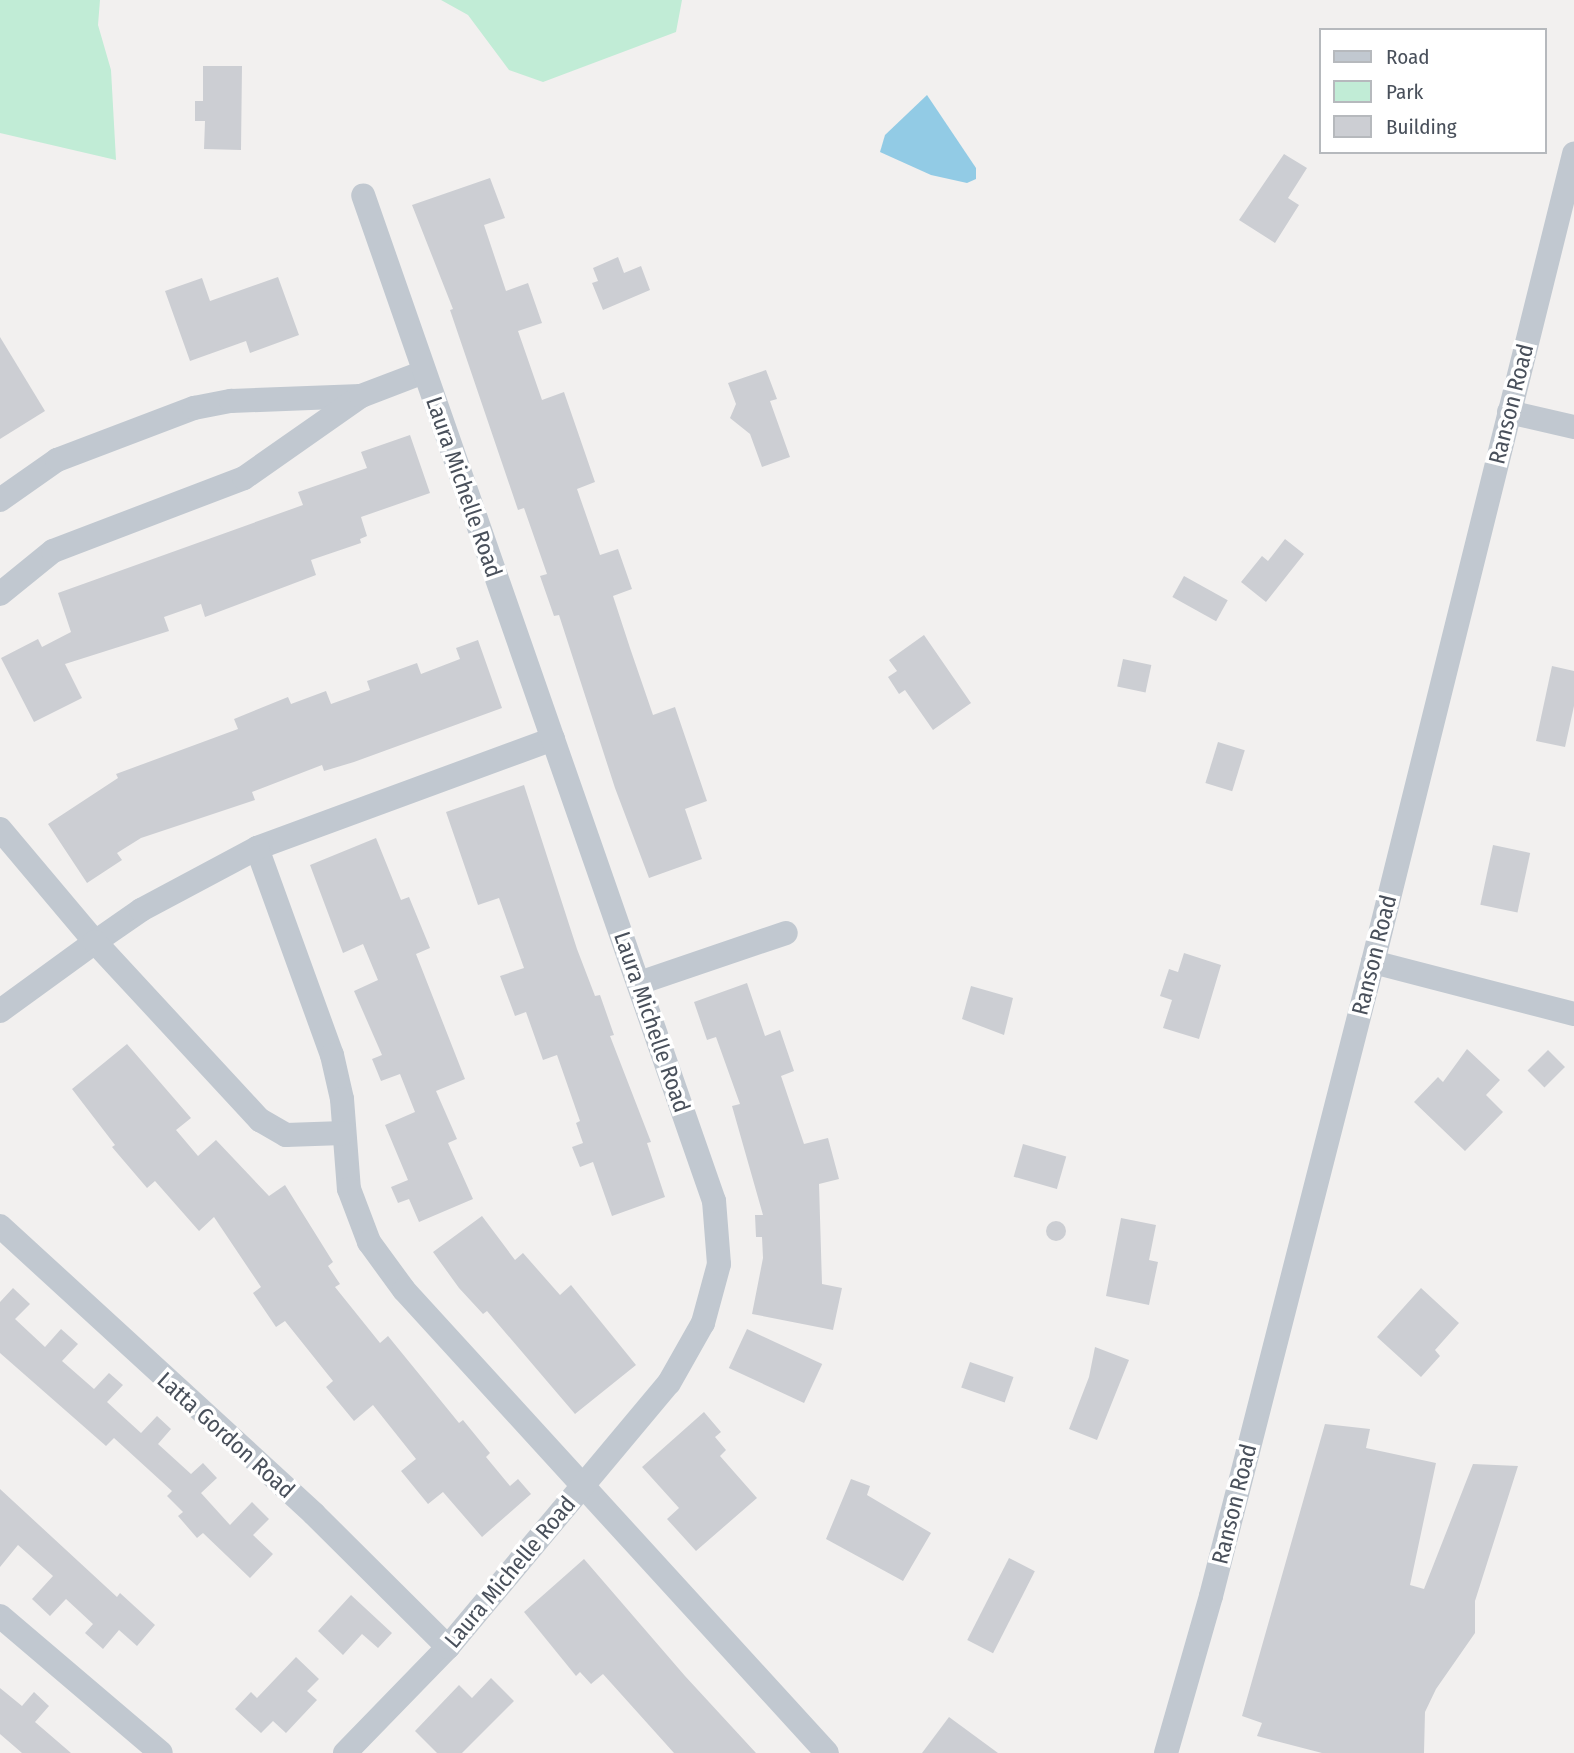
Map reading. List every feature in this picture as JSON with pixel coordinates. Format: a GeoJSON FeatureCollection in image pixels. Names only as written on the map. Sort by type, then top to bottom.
{"type":"FeatureCollection","features":[{"type":"Feature","properties":{"kind":"street","name":"Ranson Road"},"geometry":{"type":"LineString","coordinates":[[1166,1753],[1211,1596],[1373,962],[1574,154]]}},
{"type":"Feature","properties":{"kind":"street","name":"Laura Michelle Road"},"geometry":{"type":"LineString","coordinates":[[346,1753],[449,1647],[669,1383],[703,1323],[719,1264],[714,1201],[363,195]]}},
{"type":"Feature","properties":{"kind":"street"},"geometry":{"type":"LineString","coordinates":[[0,594],[53,551],[244,478],[361,396],[424,372]]}},
{"type":"Feature","properties":{"kind":"street"},"geometry":{"type":"LineString","coordinates":[[0,500],[57,460],[194,408],[231,401],[361,396]]}},
{"type":"Feature","properties":{"kind":"street"},"geometry":{"type":"LineString","coordinates":[[1508,412],[1574,426]]}},
{"type":"Feature","properties":{"kind":"street"},"geometry":{"type":"LineString","coordinates":[[0,1011],[141,910],[257,848],[554,740]]}},
{"type":"Feature","properties":{"kind":"street"},"geometry":{"type":"LineString","coordinates":[[0,829],[95,942],[260,1121],[286,1135],[343,1133]]}},
{"type":"Feature","properties":{"kind":"street"},"geometry":{"type":"LineString","coordinates":[[257,848],[332,1055],[349,1189],[369,1242],[385,1267],[827,1753]]}},
{"type":"Feature","properties":{"kind":"street"},"geometry":{"type":"LineString","coordinates":[[639,983],[786,933]]}},
{"type":"Feature","properties":{"kind":"street"},"geometry":{"type":"LineString","coordinates":[[1373,962],[1574,1014]]}},
{"type":"Feature","properties":{"kind":"street","name":"Latta Gordon Road"},"geometry":{"type":"LineString","coordinates":[[0,1226],[314,1514],[449,1647]]}},
{"type":"Feature","properties":{"kind":"street"},"geometry":{"type":"LineString","coordinates":[[0,1616],[162,1753]]}},
{"type":"Feature","properties":{"kind":"green space"},"geometry":{"type":"Polygon","coordinates":[[[0,0],[100,0],[98,25],[111,70],[116,160],[0,133],[0,0]]]}},
{"type":"Feature","properties":{"kind":"green space"},"geometry":{"type":"Polygon","coordinates":[[[441,0],[682,0],[676,32],[543,82],[509,70],[468,15],[441,0]]]}},
{"type":"Feature","properties":{"kind":"water"},"geometry":{"type":"Polygon","coordinates":[[[927,95],[976,168],[976,179],[967,183],[931,175],[880,152],[885,135],[927,95]]]}},
{"type":"Feature","properties":{"kind":"building"},"geometry":{"type":"Polygon","coordinates":[[[203,66],[242,66],[241,150],[204,149],[205,121],[195,121],[195,101],[203,101],[203,66]]]}},
{"type":"Feature","properties":{"kind":"building"},"geometry":{"type":"Polygon","coordinates":[[[1284,154],[1307,168],[1288,198],[1299,205],[1275,243],[1239,220],[1284,154]]]}},
{"type":"Feature","properties":{"kind":"building"},"geometry":{"type":"Polygon","coordinates":[[[490,178],[505,218],[484,225],[506,291],[528,283],[542,323],[518,331],[542,400],[564,392],[595,482],[577,489],[600,555],[618,549],[632,589],[613,596],[653,715],[675,707],[707,801],[685,809],[702,859],[649,878],[615,788],[559,615],[554,616],[540,576],[547,574],[524,508],[518,510],[450,310],[453,309],[412,205],[490,178]]]}},
{"type":"Feature","properties":{"kind":"building"},"geometry":{"type":"Polygon","coordinates":[[[618,257],[624,273],[641,266],[650,290],[603,310],[592,283],[598,281],[593,268],[618,257]]]}},
{"type":"Feature","properties":{"kind":"building"},"geometry":{"type":"Polygon","coordinates":[[[278,277],[299,335],[250,353],[246,341],[190,361],[165,291],[202,278],[210,301],[278,277]]]}},
{"type":"Feature","properties":{"kind":"building"},"geometry":{"type":"Polygon","coordinates":[[[0,337],[45,411],[0,439],[0,337]]]}},
{"type":"Feature","properties":{"kind":"building"},"geometry":{"type":"Polygon","coordinates":[[[766,370],[777,399],[770,401],[790,457],[762,467],[750,434],[730,418],[736,404],[728,383],[766,370]]]}},
{"type":"Feature","properties":{"kind":"building"},"geometry":{"type":"Polygon","coordinates":[[[410,435],[430,493],[361,517],[367,536],[360,539],[361,543],[311,560],[316,575],[205,617],[201,604],[164,617],[169,631],[65,664],[82,698],[34,722],[1,658],[38,639],[42,647],[71,632],[58,593],[303,505],[298,492],[367,468],[361,452],[410,435]]]}},
{"type":"Feature","properties":{"kind":"building"},"geometry":{"type":"Polygon","coordinates":[[[1285,539],[1304,554],[1266,602],[1241,582],[1262,556],[1268,561],[1285,539]]]}},
{"type":"Feature","properties":{"kind":"building"},"geometry":{"type":"Polygon","coordinates":[[[1184,576],[1228,600],[1216,621],[1172,597],[1184,576]]]}},
{"type":"Feature","properties":{"kind":"building"},"geometry":{"type":"Polygon","coordinates":[[[924,635],[971,703],[933,730],[905,690],[899,694],[888,677],[897,671],[889,660],[924,635]]]}},
{"type":"Feature","properties":{"kind":"building"},"geometry":{"type":"Polygon","coordinates":[[[478,640],[502,708],[354,762],[324,771],[322,765],[252,792],[255,800],[141,838],[117,853],[122,860],[87,883],[48,824],[118,778],[116,774],[238,729],[234,719],[288,697],[291,704],[326,691],[331,704],[370,690],[367,681],[417,663],[421,674],[460,659],[456,648],[478,640]]]}},
{"type":"Feature","properties":{"kind":"building"},"geometry":{"type":"Polygon","coordinates":[[[1123,659],[1151,665],[1146,692],[1117,686],[1123,659]]]}},
{"type":"Feature","properties":{"kind":"building"},"geometry":{"type":"Polygon","coordinates":[[[1552,666],[1574,671],[1574,706],[1565,747],[1536,741],[1552,666]]]}},
{"type":"Feature","properties":{"kind":"building"},"geometry":{"type":"Polygon","coordinates":[[[1218,742],[1245,750],[1232,791],[1205,783],[1218,742]]]}},
{"type":"Feature","properties":{"kind":"building"},"geometry":{"type":"Polygon","coordinates":[[[524,785],[577,949],[595,996],[600,995],[614,1035],[610,1036],[651,1142],[647,1143],[665,1197],[612,1216],[593,1162],[580,1167],[572,1147],[583,1143],[576,1123],[580,1121],[557,1055],[543,1060],[526,1012],[515,1016],[500,976],[524,968],[499,898],[478,905],[446,812],[524,785]]]}},
{"type":"Feature","properties":{"kind":"building"},"geometry":{"type":"Polygon","coordinates":[[[376,838],[401,900],[409,897],[430,948],[416,954],[465,1079],[436,1091],[457,1139],[448,1143],[473,1199],[419,1222],[409,1199],[398,1203],[391,1187],[408,1180],[385,1125],[415,1112],[400,1074],[381,1081],[372,1059],[382,1055],[354,991],[378,980],[363,944],[343,953],[310,865],[376,838]]]}},
{"type":"Feature","properties":{"kind":"building"},"geometry":{"type":"Polygon","coordinates":[[[1493,845],[1530,853],[1517,913],[1480,905],[1493,845]]]}},
{"type":"Feature","properties":{"kind":"building"},"geometry":{"type":"Polygon","coordinates":[[[1184,953],[1221,965],[1199,1039],[1163,1028],[1172,1000],[1160,996],[1169,969],[1178,972],[1184,953]]]}},
{"type":"Feature","properties":{"kind":"building"},"geometry":{"type":"Polygon","coordinates":[[[747,983],[765,1036],[780,1030],[794,1071],[781,1076],[804,1144],[828,1138],[839,1179],[819,1184],[822,1284],[842,1288],[833,1330],[752,1314],[763,1258],[762,1237],[756,1237],[755,1215],[763,1215],[732,1106],[740,1104],[716,1037],[707,1040],[694,1002],[747,983]]]}},
{"type":"Feature","properties":{"kind":"building"},"geometry":{"type":"Polygon","coordinates":[[[971,986],[1013,998],[1004,1035],[962,1019],[971,986]]]}},
{"type":"Feature","properties":{"kind":"building"},"geometry":{"type":"Polygon","coordinates":[[[127,1044],[191,1118],[176,1130],[198,1156],[216,1140],[269,1196],[285,1185],[333,1262],[328,1266],[340,1284],[335,1287],[380,1343],[388,1336],[459,1423],[463,1420],[490,1453],[486,1457],[510,1486],[518,1479],[531,1494],[482,1537],[443,1492],[428,1504],[401,1471],[416,1459],[373,1405],[354,1421],[326,1387],[333,1381],[285,1321],[276,1327],[253,1293],[261,1287],[214,1217],[199,1231],[155,1181],[147,1188],[112,1147],[115,1145],[72,1089],[127,1044]]]}},
{"type":"Feature","properties":{"kind":"building"},"geometry":{"type":"Polygon","coordinates":[[[1467,1049],[1500,1080],[1486,1095],[1503,1112],[1465,1151],[1414,1102],[1438,1077],[1443,1082],[1467,1049]]]}},
{"type":"Feature","properties":{"kind":"building"},"geometry":{"type":"Polygon","coordinates":[[[1548,1050],[1565,1067],[1544,1087],[1527,1071],[1548,1050]]]}},
{"type":"Feature","properties":{"kind":"building"},"geometry":{"type":"Polygon","coordinates":[[[1023,1144],[1066,1156],[1057,1189],[1014,1177],[1023,1144]]]}},
{"type":"Feature","properties":{"kind":"building"},"geometry":{"type":"Polygon","coordinates":[[[482,1216],[515,1260],[523,1253],[560,1295],[571,1285],[636,1365],[575,1414],[487,1311],[483,1314],[459,1288],[433,1252],[482,1216]]]}},
{"type":"Feature","properties":{"kind":"building"},"geometry":{"type":"Polygon","coordinates":[[[1121,1218],[1156,1225],[1149,1260],[1158,1262],[1149,1305],[1106,1296],[1121,1218]]]}},
{"type":"Feature","properties":{"kind":"building"},"geometry":{"type":"Polygon","coordinates":[[[1056,1221],[1063,1224],[1066,1231],[1063,1238],[1056,1241],[1049,1238],[1046,1231],[1049,1224],[1056,1221]]]}},
{"type":"Feature","properties":{"kind":"building"},"geometry":{"type":"Polygon","coordinates":[[[13,1288],[30,1304],[15,1319],[45,1347],[61,1329],[78,1344],[62,1361],[94,1389],[109,1373],[123,1385],[107,1402],[141,1433],[157,1416],[171,1429],[158,1444],[191,1474],[203,1463],[217,1478],[201,1493],[230,1525],[252,1502],[269,1519],[253,1535],[273,1554],[250,1578],[203,1533],[197,1538],[178,1516],[183,1512],[167,1496],[172,1491],[114,1438],[106,1446],[0,1353],[0,1302],[13,1288]]]}},
{"type":"Feature","properties":{"kind":"building"},"geometry":{"type":"Polygon","coordinates":[[[1421,1288],[1459,1323],[1435,1350],[1440,1356],[1421,1377],[1377,1337],[1421,1288]]]}},
{"type":"Feature","properties":{"kind":"building"},"geometry":{"type":"Polygon","coordinates":[[[747,1329],[822,1364],[804,1403],[729,1368],[747,1329]]]}},
{"type":"Feature","properties":{"kind":"building"},"geometry":{"type":"Polygon","coordinates":[[[1095,1347],[1129,1360],[1097,1440],[1069,1429],[1089,1377],[1095,1347]]]}},
{"type":"Feature","properties":{"kind":"building"},"geometry":{"type":"Polygon","coordinates":[[[970,1362],[1013,1377],[1005,1403],[961,1388],[970,1362]]]}},
{"type":"Feature","properties":{"kind":"building"},"geometry":{"type":"Polygon","coordinates":[[[704,1412],[721,1432],[715,1437],[726,1450],[720,1456],[757,1498],[696,1551],[667,1519],[679,1508],[642,1467],[704,1412]]]}},
{"type":"Feature","properties":{"kind":"building"},"geometry":{"type":"Polygon","coordinates":[[[1325,1424],[1370,1429],[1366,1448],[1436,1463],[1410,1585],[1424,1589],[1473,1464],[1518,1466],[1475,1601],[1475,1633],[1436,1689],[1425,1712],[1424,1753],[1322,1753],[1257,1736],[1262,1723],[1242,1716],[1325,1424]]]}},
{"type":"Feature","properties":{"kind":"building"},"geometry":{"type":"Polygon","coordinates":[[[851,1479],[870,1486],[867,1495],[931,1533],[903,1581],[826,1539],[851,1479]]]}},
{"type":"Feature","properties":{"kind":"building"},"geometry":{"type":"Polygon","coordinates":[[[0,1489],[117,1597],[120,1593],[155,1625],[137,1646],[119,1630],[103,1649],[85,1633],[93,1624],[66,1599],[50,1616],[32,1599],[53,1576],[18,1545],[0,1567],[0,1489]]]}},
{"type":"Feature","properties":{"kind":"building"},"geometry":{"type":"Polygon","coordinates":[[[1009,1558],[1035,1571],[993,1653],[967,1640],[1009,1558]]]}},
{"type":"Feature","properties":{"kind":"building"},"geometry":{"type":"Polygon","coordinates":[[[584,1559],[756,1753],[674,1753],[603,1674],[591,1684],[580,1672],[576,1676],[524,1612],[584,1559]]]}},
{"type":"Feature","properties":{"kind":"building"},"geometry":{"type":"Polygon","coordinates":[[[351,1595],[392,1633],[378,1648],[362,1634],[343,1655],[318,1631],[351,1595]]]}},
{"type":"Feature","properties":{"kind":"building"},"geometry":{"type":"Polygon","coordinates":[[[296,1657],[319,1679],[307,1691],[317,1700],[286,1733],[273,1721],[261,1733],[235,1709],[251,1692],[257,1698],[296,1657]]]}},
{"type":"Feature","properties":{"kind":"building"},"geometry":{"type":"Polygon","coordinates":[[[491,1678],[514,1701],[462,1753],[437,1753],[415,1731],[459,1685],[472,1698],[491,1678]]]}},
{"type":"Feature","properties":{"kind":"building"},"geometry":{"type":"Polygon","coordinates":[[[0,1688],[22,1706],[34,1692],[49,1706],[35,1722],[71,1753],[22,1753],[0,1734],[0,1688]]]}},
{"type":"Feature","properties":{"kind":"building"},"geometry":{"type":"Polygon","coordinates":[[[949,1717],[998,1753],[922,1753],[949,1717]]]}}]}
